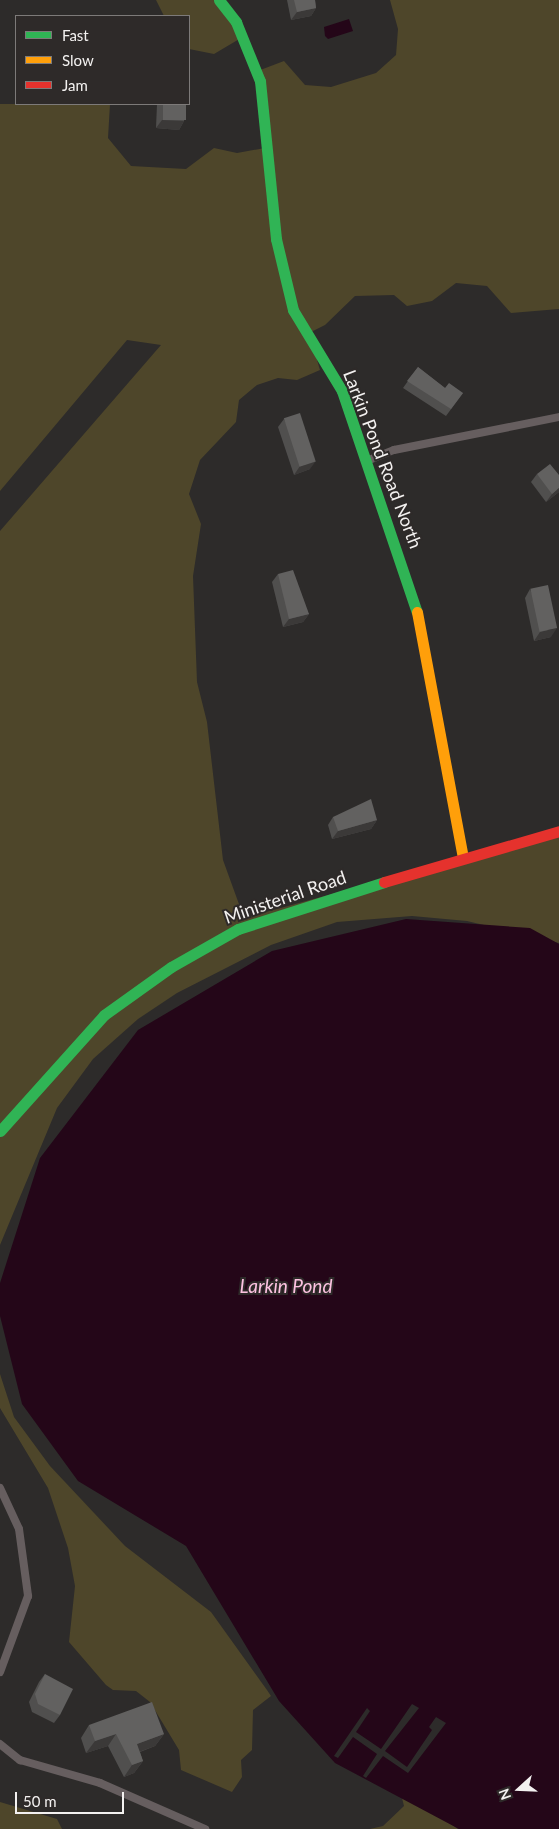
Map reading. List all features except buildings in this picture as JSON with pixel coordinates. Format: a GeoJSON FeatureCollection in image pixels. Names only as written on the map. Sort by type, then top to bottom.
{"type":"FeatureCollection","features":[{"type":"Feature","properties":{"kind":"street","name":"Larkin Pond Road North"},"geometry":{"type":"LineString","coordinates":[[219,0],[236,22],[260,81],[276,239],[293,310],[342,392],[411,584],[432,675],[463,858]]}},
{"type":"Feature","properties":{"kind":"street","name":"Ministerial Road"},"geometry":{"type":"LineString","coordinates":[[0,1131],[104,1015],[189,956],[272,917],[463,858],[559,831]]}},
{"type":"Feature","properties":{"kind":"lane"},"geometry":{"type":"LineString","coordinates":[[368,460],[394,450],[559,417]]}},
{"type":"Feature","properties":{"kind":"lane"},"geometry":{"type":"LineString","coordinates":[[0,1488],[19,1529],[28,1596],[0,1672]]}},
{"type":"Feature","properties":{"kind":"lane"},"geometry":{"type":"LineString","coordinates":[[0,1744],[20,1760],[100,1783],[205,1829]]}},
{"type":"Feature","properties":{"kind":"shaded area"},"geometry":{"type":"Polygon","coordinates":[[[156,0],[218,0],[241,38],[214,54],[190,49],[190,15],[164,15],[156,0]]]}},
{"type":"Feature","properties":{"kind":"shaded area"},"geometry":{"type":"Polygon","coordinates":[[[390,0],[559,0],[559,309],[511,313],[487,286],[456,283],[432,301],[407,306],[394,295],[355,296],[325,325],[309,333],[320,370],[297,380],[278,378],[257,385],[239,400],[236,422],[200,460],[189,494],[201,524],[193,576],[197,682],[207,722],[223,860],[244,918],[559,832],[559,943],[467,921],[412,916],[337,922],[271,945],[177,993],[138,1019],[93,1059],[57,1108],[0,1245],[0,531],[161,345],[127,340],[0,491],[0,104],[110,105],[108,138],[131,166],[186,169],[214,148],[237,153],[265,148],[255,72],[284,61],[305,85],[331,87],[376,73],[396,55],[398,29],[390,0]]]}},
{"type":"Feature","properties":{"kind":"shaded area"},"geometry":{"type":"Polygon","coordinates":[[[0,1374],[14,1417],[50,1466],[125,1546],[211,1612],[271,1696],[253,1710],[252,1750],[241,1760],[242,1777],[232,1792],[181,1770],[179,1750],[150,1702],[136,1691],[113,1690],[106,1685],[69,1642],[75,1586],[68,1548],[48,1488],[0,1408],[0,1374]]]}},
{"type":"Feature","properties":{"kind":"shaded area"},"geometry":{"type":"Polygon","coordinates":[[[402,1798],[441,1817],[458,1829],[370,1829],[383,1826],[404,1806],[402,1798]]]}},
{"type":"Feature","properties":{"kind":"shaded area"},"geometry":{"type":"Polygon","coordinates":[[[0,1802],[57,1819],[62,1829],[0,1829],[0,1802]]]}},
{"type":"Feature","properties":{"kind":"water"},"geometry":{"type":"Polygon","coordinates":[[[349,19],[353,31],[328,39],[325,36],[324,27],[349,19]]]}},
{"type":"Feature","properties":{"kind":"water","name":"Larkin Pond"},"geometry":{"type":"Polygon","coordinates":[[[406,919],[530,928],[559,944],[559,1829],[459,1829],[335,1763],[279,1701],[186,1546],[78,1481],[22,1404],[0,1316],[0,1283],[40,1158],[138,1030],[272,951],[406,919]]]}},
{"type":"Feature","properties":{"kind":"pier"},"geometry":{"type":"Polygon","coordinates":[[[412,1704],[419,1708],[385,1751],[407,1767],[432,1730],[429,1727],[436,1717],[446,1723],[408,1773],[383,1756],[366,1778],[363,1776],[377,1754],[353,1737],[338,1758],[334,1756],[367,1708],[370,1711],[356,1732],[381,1749],[412,1704]]]}},
{"type":"Feature","properties":{"kind":"traffic: fast"},"geometry":{"type":"LineString","coordinates":[[219,0],[236,22],[260,81],[276,239],[293,310],[342,391],[417,612]]}},
{"type":"Feature","properties":{"kind":"traffic: fast"},"geometry":{"type":"LineString","coordinates":[[0,1131],[104,1015],[171,967],[238,929],[384,882]]}},
{"type":"Feature","properties":{"kind":"traffic: slow"},"geometry":{"type":"LineString","coordinates":[[417,612],[463,858]]}},
{"type":"Feature","properties":{"kind":"traffic: jam"},"geometry":{"type":"LineString","coordinates":[[384,882],[559,831]]}}]}
